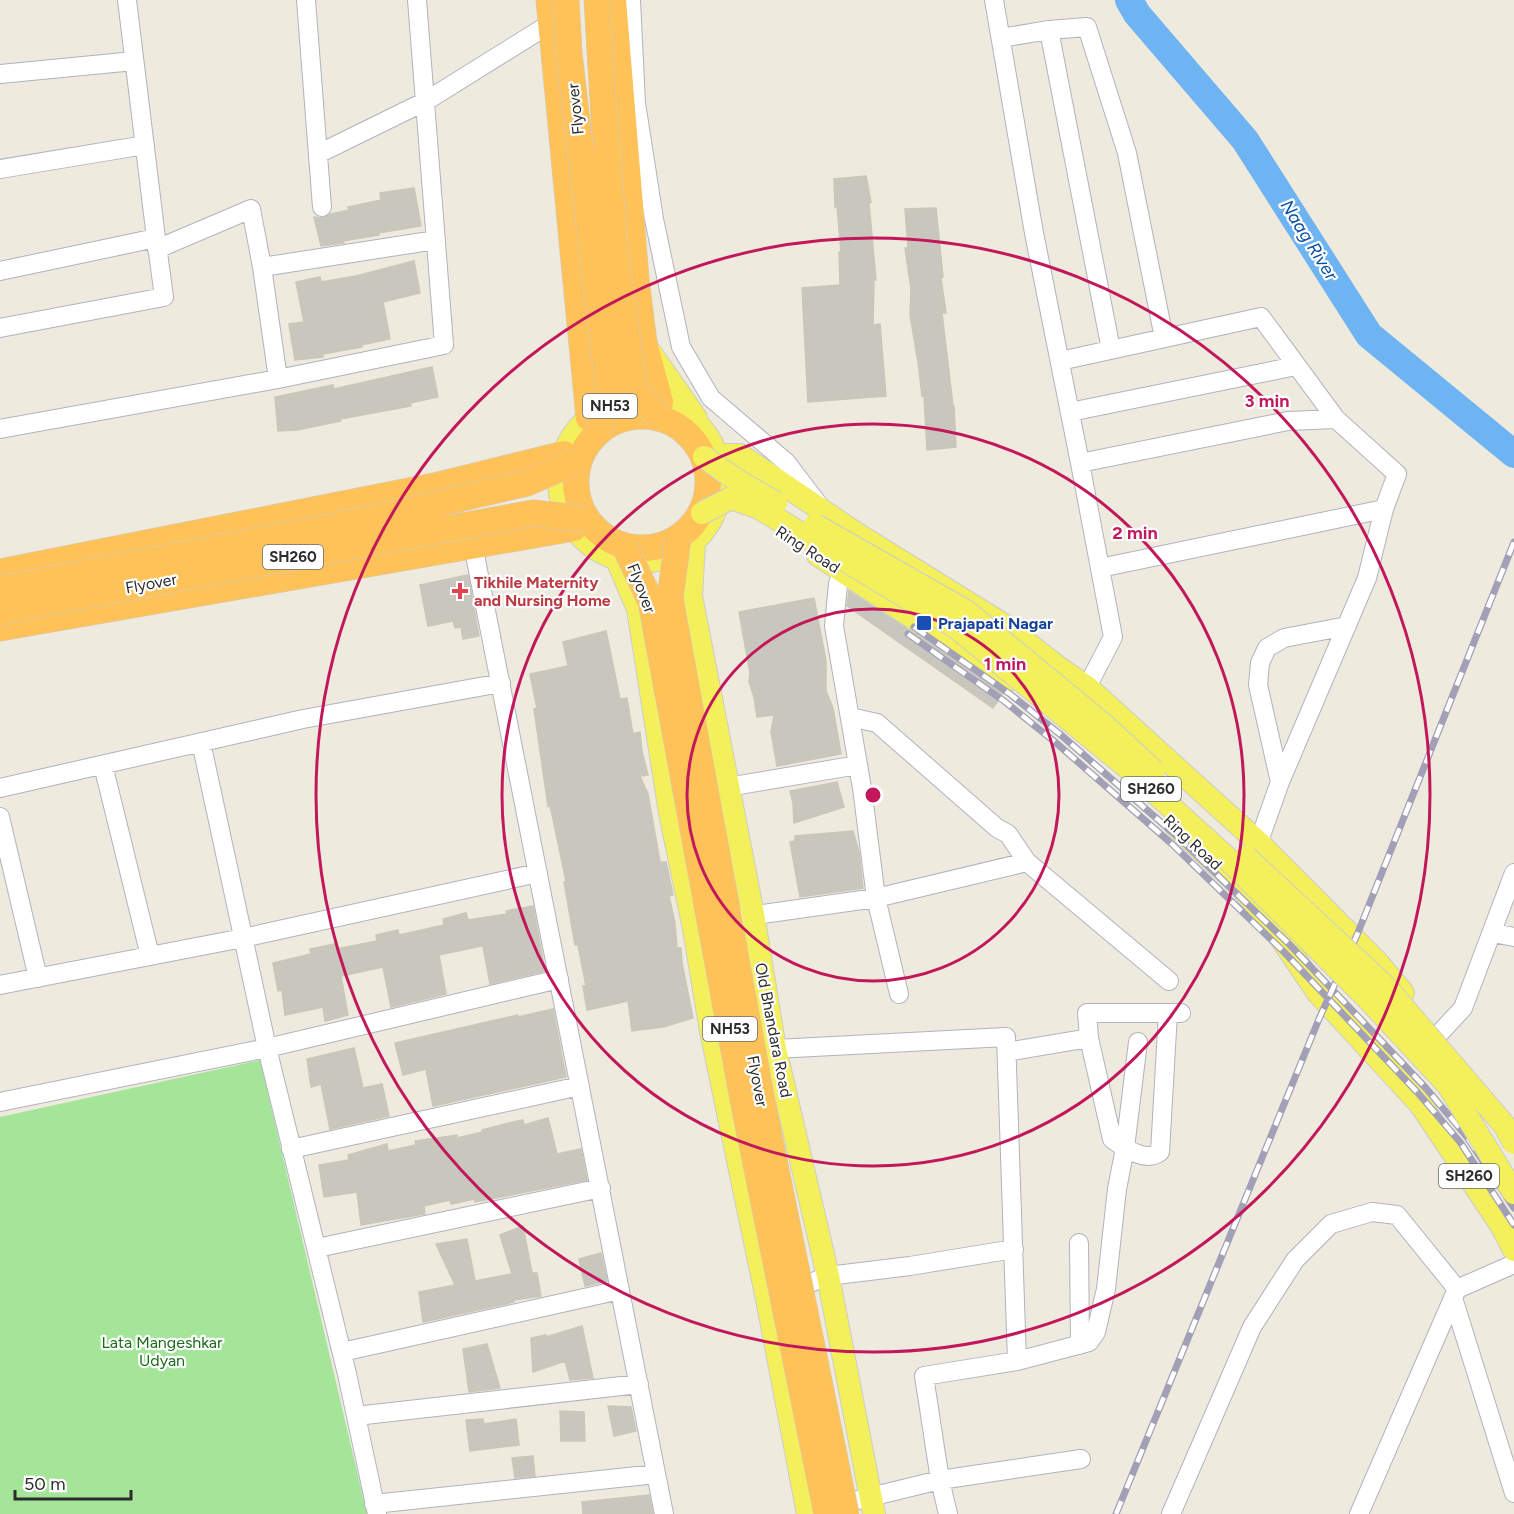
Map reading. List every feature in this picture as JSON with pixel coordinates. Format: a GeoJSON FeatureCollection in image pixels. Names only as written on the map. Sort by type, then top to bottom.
{"type":"FeatureCollection","features":[{"type":"Feature","properties":{"kind":"highway","name":"NH53"},"geometry":{"type":"LineString","coordinates":[[548,0],[593,425]]}},
{"type":"Feature","properties":{"kind":"highway","name":"Flyover"},"geometry":{"type":"LineString","coordinates":[[0,589],[381,517],[527,483],[572,457],[587,444],[593,425],[609,393],[570,65],[566,0]]}},
{"type":"Feature","properties":{"kind":"highway","name":"Flyover"},"geometry":{"type":"LineString","coordinates":[[597,0],[615,247],[634,388],[694,440],[720,456],[709,476],[708,514],[692,528],[686,541],[670,598],[761,1096],[846,1514]]}},
{"type":"Feature","properties":{"kind":"highway","name":"NH53"},"geometry":{"type":"LineString","coordinates":[[613,0],[636,279],[644,343],[660,410]]}},
{"type":"Feature","properties":{"kind":"highway"},"geometry":{"type":"LineString","coordinates":[[572,226],[631,219]]}},
{"type":"Feature","properties":{"kind":"highway","name":"Flyover"},"geometry":{"type":"LineString","coordinates":[[593,425],[660,410]]}},
{"type":"Feature","properties":{"kind":"highway"},"geometry":{"type":"LineString","coordinates":[[0,572],[572,457]]}},
{"type":"Feature","properties":{"kind":"highway","name":"Flyover"},"geometry":{"type":"LineString","coordinates":[[572,457],[580,524]]}},
{"type":"Feature","properties":{"kind":"highway","name":"Flyover"},"geometry":{"type":"LineString","coordinates":[[0,612],[533,513],[580,524],[610,541],[621,553],[651,602],[742,1094],[814,1514]]}},
{"type":"Feature","properties":{"kind":"highway","name":"SH260"},"geometry":{"type":"LineString","coordinates":[[0,628],[474,545],[580,524]]}},
{"type":"Feature","properties":{"kind":"highway","name":"Flyover"},"geometry":{"type":"LineString","coordinates":[[621,553],[686,541]]}},
{"type":"Feature","properties":{"kind":"main road"},"geometry":{"type":"LineString","coordinates":[[644,343],[720,456],[825,513],[1004,625],[1087,687],[1259,843],[1378,963],[1514,1123]]}},
{"type":"Feature","properties":{"kind":"main road","name":"Ring Road"},"geometry":{"type":"LineString","coordinates":[[720,456],[732,477],[966,611],[1103,724],[1386,987],[1505,1126],[1514,1143]]}},
{"type":"Feature","properties":{"kind":"main road","name":"Ring Road"},"geometry":{"type":"LineString","coordinates":[[708,514],[731,498],[759,508],[957,628],[1128,768],[1226,857],[1369,999],[1448,1085],[1514,1193]]}},
{"type":"Feature","properties":{"kind":"main road","name":"Ring Road"},"geometry":{"type":"LineString","coordinates":[[708,514],[736,506],[795,540],[1034,697],[1080,736],[1240,886],[1268,919],[1318,993],[1421,1105],[1508,1222],[1514,1250]]}},
{"type":"Feature","properties":{"kind":"main road","name":"Old Bhandara Road"},"geometry":{"type":"LineString","coordinates":[[686,541],[691,596],[753,914],[775,1049],[828,1276],[872,1505]]}},
{"type":"Feature","properties":{"kind":"main road","name":"NH53"},"geometry":{"type":"LineString","coordinates":[[621,553],[638,609],[670,813],[694,928],[711,1031],[766,1299],[814,1514]]}},
{"type":"Feature","properties":{"kind":"street"},"geometry":{"type":"LineString","coordinates":[[0,328],[164,297],[127,0]]}},
{"type":"Feature","properties":{"kind":"street"},"geometry":{"type":"LineString","coordinates":[[306,0],[322,207]]}},
{"type":"Feature","properties":{"kind":"street"},"geometry":{"type":"LineString","coordinates":[[0,429],[278,379],[444,345],[417,0]]}},
{"type":"Feature","properties":{"kind":"street"},"geometry":{"type":"LineString","coordinates":[[318,154],[426,101],[548,25],[548,0]]}},
{"type":"Feature","properties":{"kind":"street"},"geometry":{"type":"LineString","coordinates":[[631,0],[636,103],[654,219],[681,346],[711,398],[786,462],[825,513]]}},
{"type":"Feature","properties":{"kind":"street"},"geometry":{"type":"LineString","coordinates":[[994,0],[1034,233],[1113,637],[1087,687]]}},
{"type":"Feature","properties":{"kind":"street"},"geometry":{"type":"LineString","coordinates":[[1001,38],[1049,30],[1087,27],[1126,153],[1164,338]]}},
{"type":"Feature","properties":{"kind":"street"},"geometry":{"type":"LineString","coordinates":[[1049,30],[1111,350]]}},
{"type":"Feature","properties":{"kind":"street"},"geometry":{"type":"LineString","coordinates":[[0,74],[134,61]]}},
{"type":"Feature","properties":{"kind":"street"},"geometry":{"type":"LineString","coordinates":[[0,169],[145,145]]}},
{"type":"Feature","properties":{"kind":"street"},"geometry":{"type":"LineString","coordinates":[[0,271],[157,243],[251,209],[278,379]]}},
{"type":"Feature","properties":{"kind":"street"},"geometry":{"type":"LineString","coordinates":[[262,267],[436,240]]}},
{"type":"Feature","properties":{"kind":"street"},"geometry":{"type":"LineString","coordinates":[[1060,361],[1261,317],[1336,419],[1397,474],[1384,509],[1367,578],[1280,782],[1259,843],[1240,886]]}},
{"type":"Feature","properties":{"kind":"street"},"geometry":{"type":"LineString","coordinates":[[1070,412],[1296,366]]}},
{"type":"Feature","properties":{"kind":"street"},"geometry":{"type":"LineString","coordinates":[[1080,463],[1288,421],[1336,419]]}},
{"type":"Feature","properties":{"kind":"street"},"geometry":{"type":"LineString","coordinates":[[1100,568],[1384,509]]}},
{"type":"Feature","properties":{"kind":"street"},"geometry":{"type":"LineString","coordinates":[[474,545],[664,1514]]}},
{"type":"Feature","properties":{"kind":"street"},"geometry":{"type":"LineString","coordinates":[[842,571],[838,584],[834,626],[858,765],[876,898],[899,994]]}},
{"type":"Feature","properties":{"kind":"street"},"geometry":{"type":"LineString","coordinates":[[1280,782],[1258,685],[1260,663],[1266,648],[1284,638],[1347,626]]}},
{"type":"Feature","properties":{"kind":"street"},"geometry":{"type":"LineString","coordinates":[[0,788],[303,719],[501,683]]}},
{"type":"Feature","properties":{"kind":"street"},"geometry":{"type":"LineString","coordinates":[[850,717],[877,723],[997,828],[1008,834],[1027,862],[1169,981]]}},
{"type":"Feature","properties":{"kind":"street"},"geometry":{"type":"LineString","coordinates":[[201,742],[267,1048],[342,1352],[375,1509],[656,1474]]}},
{"type":"Feature","properties":{"kind":"street"},"geometry":{"type":"LineString","coordinates":[[103,765],[150,956]]}},
{"type":"Feature","properties":{"kind":"street"},"geometry":{"type":"LineString","coordinates":[[727,787],[858,765]]}},
{"type":"Feature","properties":{"kind":"street"},"geometry":{"type":"LineString","coordinates":[[0,817],[38,978]]}},
{"type":"Feature","properties":{"kind":"street"},"geometry":{"type":"LineString","coordinates":[[694,928],[753,914],[876,898],[1027,862]]}},
{"type":"Feature","properties":{"kind":"street"},"geometry":{"type":"LineString","coordinates":[[0,985],[243,938],[538,873]]}},
{"type":"Feature","properties":{"kind":"street"},"geometry":{"type":"LineString","coordinates":[[1439,1034],[1463,1008],[1514,873]]}},
{"type":"Feature","properties":{"kind":"street"},"geometry":{"type":"LineString","coordinates":[[1493,933],[1514,937]]}},
{"type":"Feature","properties":{"kind":"street"},"geometry":{"type":"LineString","coordinates":[[0,1102],[267,1048],[559,979]]}},
{"type":"Feature","properties":{"kind":"street"},"geometry":{"type":"LineString","coordinates":[[1087,1013],[1175,1013],[1160,1152],[1149,1157],[1125,1148],[1112,1139],[1089,1038],[1087,1013]]}},
{"type":"Feature","properties":{"kind":"street"},"geometry":{"type":"LineString","coordinates":[[717,1060],[753,1047],[775,1049],[1006,1037],[1017,1361]]}},
{"type":"Feature","properties":{"kind":"street"},"geometry":{"type":"LineString","coordinates":[[1007,1052],[1089,1038]]}},
{"type":"Feature","properties":{"kind":"street"},"geometry":{"type":"LineString","coordinates":[[948,1514],[940,1480],[924,1376],[1017,1361],[1080,1345],[1089,1342],[1096,1332],[1106,1289],[1117,1190],[1125,1148],[1138,1042]]}},
{"type":"Feature","properties":{"kind":"street"},"geometry":{"type":"LineString","coordinates":[[291,1149],[580,1086]]}},
{"type":"Feature","properties":{"kind":"street"},"geometry":{"type":"LineString","coordinates":[[317,1248],[601,1188]]}},
{"type":"Feature","properties":{"kind":"street"},"geometry":{"type":"LineString","coordinates":[[1171,1514],[1252,1327],[1295,1260],[1331,1224],[1372,1212],[1397,1215],[1455,1294],[1514,1493]]}},
{"type":"Feature","properties":{"kind":"street"},"geometry":{"type":"LineString","coordinates":[[1079,1243],[1080,1345]]}},
{"type":"Feature","properties":{"kind":"street"},"geometry":{"type":"LineString","coordinates":[[766,1299],[828,1276],[1014,1249]]}},
{"type":"Feature","properties":{"kind":"street"},"geometry":{"type":"LineString","coordinates":[[1359,1514],[1455,1294],[1514,1264]]}},
{"type":"Feature","properties":{"kind":"street"},"geometry":{"type":"LineString","coordinates":[[342,1352],[620,1290]]}},
{"type":"Feature","properties":{"kind":"street"},"geometry":{"type":"LineString","coordinates":[[356,1416],[639,1384]]}},
{"type":"Feature","properties":{"kind":"street"},"geometry":{"type":"LineString","coordinates":[[814,1514],[872,1505],[940,1480],[1081,1460]]}},
{"type":"Feature","properties":{"kind":"green space","name":"Lata Mangeshkar Udyan"},"geometry":{"type":"Polygon","coordinates":[[[260,1060],[367,1514],[0,1514],[0,1117],[260,1060]]]}},
{"type":"Feature","properties":{"kind":"building"},"geometry":{"type":"Polygon","coordinates":[[[866,176],[871,202],[869,203],[876,280],[874,280],[873,325],[880,324],[886,396],[808,402],[802,288],[840,285],[839,252],[841,252],[834,179],[866,176]]]}},
{"type":"Feature","properties":{"kind":"building"},"geometry":{"type":"Polygon","coordinates":[[[414,188],[421,226],[321,246],[314,217],[323,218],[349,210],[348,207],[381,200],[380,193],[414,188]]]}},
{"type":"Feature","properties":{"kind":"building"},"geometry":{"type":"Polygon","coordinates":[[[936,208],[946,313],[942,313],[954,406],[956,447],[927,450],[924,396],[922,396],[910,315],[911,289],[905,248],[908,248],[905,209],[936,208]]]}},
{"type":"Feature","properties":{"kind":"building"},"geometry":{"type":"Polygon","coordinates":[[[414,261],[420,293],[383,302],[390,339],[323,354],[323,357],[295,360],[289,324],[304,322],[296,282],[320,277],[321,282],[356,276],[414,261]]]}},
{"type":"Feature","properties":{"kind":"building"},"geometry":{"type":"Polygon","coordinates":[[[432,367],[438,397],[410,403],[411,406],[340,419],[341,421],[297,430],[278,431],[275,397],[333,385],[334,389],[432,367]]]}},
{"type":"Feature","properties":{"kind":"building"},"geometry":{"type":"Polygon","coordinates":[[[468,575],[479,636],[463,639],[461,627],[455,628],[453,621],[428,626],[420,585],[468,575]]]}},
{"type":"Feature","properties":{"kind":"building"},"geometry":{"type":"Polygon","coordinates":[[[849,591],[1004,692],[993,708],[847,606],[849,591]]]}},
{"type":"Feature","properties":{"kind":"building"},"geometry":{"type":"Polygon","coordinates":[[[814,598],[826,661],[826,691],[833,708],[841,754],[777,766],[771,732],[774,715],[757,717],[749,682],[750,673],[739,612],[814,598]]]}},
{"type":"Feature","properties":{"kind":"building"},"geometry":{"type":"Polygon","coordinates":[[[606,631],[620,699],[627,698],[633,734],[640,732],[648,775],[640,776],[648,794],[660,862],[666,862],[673,895],[669,896],[675,923],[677,948],[681,948],[693,1018],[663,1027],[632,1031],[628,1001],[587,1010],[583,986],[586,986],[578,945],[575,945],[564,882],[566,881],[550,805],[548,806],[534,709],[537,708],[530,674],[568,666],[563,642],[606,631]]]}},
{"type":"Feature","properties":{"kind":"building"},"geometry":{"type":"Polygon","coordinates":[[[837,782],[844,807],[794,823],[790,791],[837,782]]]}},
{"type":"Feature","properties":{"kind":"building"},"geometry":{"type":"Polygon","coordinates":[[[853,831],[859,852],[863,888],[800,897],[790,842],[795,841],[795,836],[853,831]]]}},
{"type":"Feature","properties":{"kind":"building"},"geometry":{"type":"Polygon","coordinates":[[[533,906],[545,971],[490,984],[483,946],[481,946],[439,955],[446,994],[391,1007],[383,967],[341,976],[348,1015],[325,1021],[323,1007],[285,1015],[282,990],[278,991],[273,963],[311,954],[310,949],[335,944],[336,949],[377,941],[376,935],[398,930],[399,935],[444,925],[443,919],[466,913],[468,920],[507,914],[506,911],[533,906]]]}},
{"type":"Feature","properties":{"kind":"building"},"geometry":{"type":"Polygon","coordinates":[[[553,1009],[566,1077],[433,1106],[426,1069],[403,1075],[395,1043],[553,1009]]]}},
{"type":"Feature","properties":{"kind":"building"},"geometry":{"type":"Polygon","coordinates":[[[354,1048],[363,1088],[382,1084],[389,1116],[330,1129],[321,1084],[311,1087],[307,1059],[354,1048]]]}},
{"type":"Feature","properties":{"kind":"building"},"geometry":{"type":"Polygon","coordinates":[[[548,1118],[557,1154],[581,1149],[587,1180],[475,1202],[474,1199],[451,1204],[450,1200],[424,1206],[425,1214],[361,1225],[357,1192],[324,1197],[319,1165],[349,1160],[348,1155],[387,1144],[388,1151],[416,1145],[415,1141],[457,1135],[457,1138],[509,1123],[523,1120],[524,1125],[548,1118]]]}},
{"type":"Feature","properties":{"kind":"building"},"geometry":{"type":"Polygon","coordinates":[[[523,1226],[532,1273],[537,1273],[541,1296],[514,1300],[514,1302],[423,1322],[419,1292],[455,1285],[436,1244],[467,1239],[475,1281],[512,1274],[500,1235],[523,1226]]]}},
{"type":"Feature","properties":{"kind":"building"},"geometry":{"type":"Polygon","coordinates":[[[601,1253],[607,1281],[585,1286],[579,1259],[601,1253]]]}},
{"type":"Feature","properties":{"kind":"building"},"geometry":{"type":"Polygon","coordinates":[[[582,1326],[593,1378],[570,1380],[565,1361],[533,1372],[531,1338],[546,1335],[546,1337],[582,1326]]]}},
{"type":"Feature","properties":{"kind":"building"},"geometry":{"type":"Polygon","coordinates":[[[487,1344],[500,1388],[469,1392],[463,1349],[487,1344]]]}},
{"type":"Feature","properties":{"kind":"building"},"geometry":{"type":"Polygon","coordinates":[[[608,1406],[631,1407],[636,1431],[614,1436],[608,1406]]]}},
{"type":"Feature","properties":{"kind":"building"},"geometry":{"type":"Polygon","coordinates":[[[560,1411],[584,1412],[585,1441],[561,1441],[560,1411]]]}},
{"type":"Feature","properties":{"kind":"building"},"geometry":{"type":"Polygon","coordinates":[[[483,1419],[484,1424],[516,1419],[519,1445],[470,1451],[466,1420],[483,1419]]]}},
{"type":"Feature","properties":{"kind":"building"},"geometry":{"type":"Polygon","coordinates":[[[533,1456],[535,1476],[515,1478],[512,1458],[533,1456]]]}},
{"type":"Feature","properties":{"kind":"building"},"geometry":{"type":"Polygon","coordinates":[[[649,1495],[653,1514],[583,1514],[582,1502],[649,1495]]]}},
{"type":"Feature","properties":{"kind":"waterway","name":"Naag River"},"geometry":{"type":"LineString","coordinates":[[1129,0],[1137,14],[1245,140],[1369,335],[1514,454]]}},
{"type":"Feature","properties":{"kind":"railway"},"geometry":{"type":"LineString","coordinates":[[1116,1514],[1319,1019],[1357,935],[1514,542]]}},
{"type":"Feature","properties":{"kind":"railway"},"geometry":{"type":"LineString","coordinates":[[914,627],[1010,694],[1061,735],[1178,837],[1290,945],[1425,1087],[1467,1137],[1514,1208]]}},
{"type":"Feature","properties":{"kind":"railway"},"geometry":{"type":"LineString","coordinates":[[908,634],[1004,701],[1055,742],[1172,844],[1284,952],[1418,1093],[1460,1142],[1514,1225]]}},
{"type":"Feature","properties":{"kind":"place","name":"Tikhile Maternity and Nursing Home"},"geometry":{"type":"Point","coordinates":[460,591]}},
{"type":"Feature","properties":{"kind":"place","name":"Prajapati Nagar"},"geometry":{"type":"Point","coordinates":[924,623]}}]}
